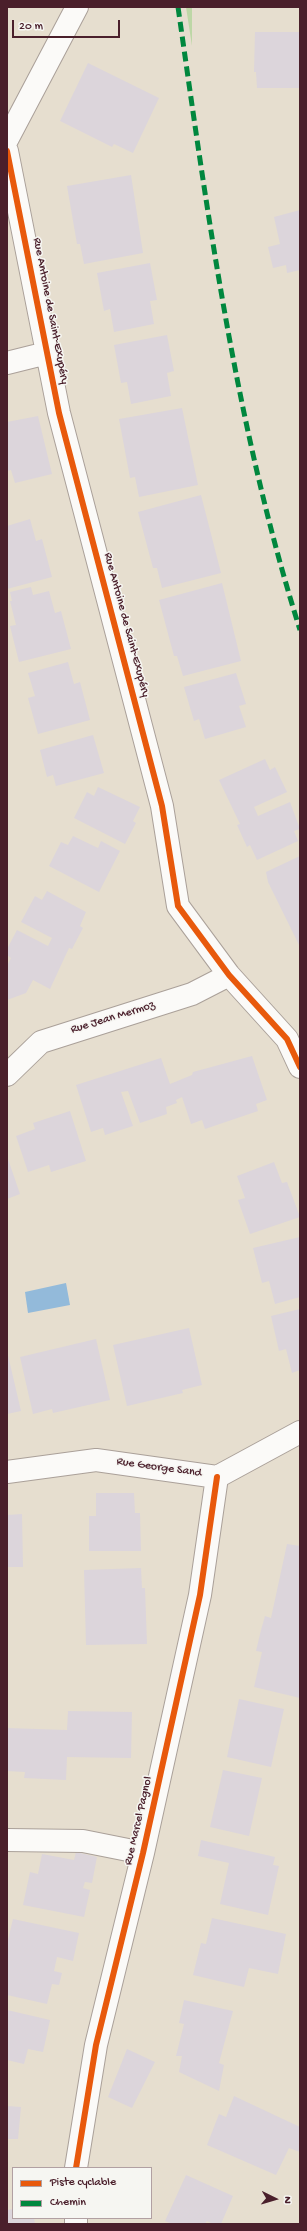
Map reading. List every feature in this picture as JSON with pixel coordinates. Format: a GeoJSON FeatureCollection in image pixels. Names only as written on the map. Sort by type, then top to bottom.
{"type":"FeatureCollection","features":[{"type":"Feature","properties":{"kind":"street"},"geometry":{"type":"LineString","coordinates":[[7,140],[77,7]]}},
{"type":"Feature","properties":{"kind":"street","name":"Rue Antoine de Saint-Exupéry"},"geometry":{"type":"LineString","coordinates":[[7,151],[59,413],[162,806],[178,906],[229,976],[287,1039],[300,1067]]}},
{"type":"Feature","properties":{"kind":"street"},"geometry":{"type":"LineString","coordinates":[[7,363],[47,353]]}},
{"type":"Feature","properties":{"kind":"street","name":"Rue Jean Mermoz"},"geometry":{"type":"LineString","coordinates":[[7,1075],[41,1042],[192,994],[229,976]]}},
{"type":"Feature","properties":{"kind":"street","name":"Rue George Sand"},"geometry":{"type":"LineString","coordinates":[[7,1472],[96,1460],[218,1477],[300,1432]]}},
{"type":"Feature","properties":{"kind":"street","name":"Rue Marcel Pagnol"},"geometry":{"type":"LineString","coordinates":[[76,2167],[96,2045],[143,1853],[200,1596],[218,1477]]}},
{"type":"Feature","properties":{"kind":"street"},"geometry":{"type":"LineString","coordinates":[[7,1840],[83,1841],[143,1853]]}},
{"type":"Feature","properties":{"kind":"green space"},"geometry":{"type":"Polygon","coordinates":[[[186,7],[192,7],[192,46],[186,7]]]}},
{"type":"Feature","properties":{"kind":"water"},"geometry":{"type":"Polygon","coordinates":[[[66,1283],[70,1305],[28,1313],[25,1292],[66,1283]]]}},
{"type":"Feature","properties":{"kind":"building"},"geometry":{"type":"Polygon","coordinates":[[[255,32],[300,32],[300,88],[257,88],[256,72],[254,72],[255,32]]]}},
{"type":"Feature","properties":{"kind":"building"},"geometry":{"type":"Polygon","coordinates":[[[88,63],[159,98],[133,153],[114,144],[112,147],[60,121],[88,63]]]}},
{"type":"Feature","properties":{"kind":"building"},"geometry":{"type":"Polygon","coordinates":[[[131,175],[143,253],[84,264],[80,244],[77,244],[67,186],[131,175]]]}},
{"type":"Feature","properties":{"kind":"building"},"geometry":{"type":"Polygon","coordinates":[[[300,210],[300,270],[287,273],[286,265],[273,268],[268,247],[280,244],[274,217],[300,210]]]}},
{"type":"Feature","properties":{"kind":"building"},"geometry":{"type":"Polygon","coordinates":[[[150,263],[157,300],[150,301],[154,324],[114,332],[110,309],[104,311],[97,273],[150,263]]]}},
{"type":"Feature","properties":{"kind":"building"},"geometry":{"type":"Polygon","coordinates":[[[167,335],[174,371],[167,373],[171,396],[131,404],[127,382],[121,383],[114,345],[167,335]]]}},
{"type":"Feature","properties":{"kind":"building"},"geometry":{"type":"Polygon","coordinates":[[[182,408],[198,485],[139,497],[135,477],[130,478],[119,419],[182,408]]]}},
{"type":"Feature","properties":{"kind":"building"},"geometry":{"type":"Polygon","coordinates":[[[38,416],[52,474],[15,483],[11,470],[7,471],[7,422],[38,416]]]}},
{"type":"Feature","properties":{"kind":"building"},"geometry":{"type":"Polygon","coordinates":[[[201,495],[221,573],[162,588],[157,568],[153,568],[138,512],[201,495]]]}},
{"type":"Feature","properties":{"kind":"building"},"geometry":{"type":"Polygon","coordinates":[[[30,519],[36,541],[42,539],[52,577],[7,589],[7,526],[30,519]]]}},
{"type":"Feature","properties":{"kind":"building"},"geometry":{"type":"Polygon","coordinates":[[[222,583],[241,661],[183,676],[177,656],[174,656],[159,600],[222,583]]]}},
{"type":"Feature","properties":{"kind":"building"},"geometry":{"type":"Polygon","coordinates":[[[31,587],[33,595],[49,591],[55,613],[61,611],[71,649],[19,662],[10,626],[16,625],[10,601],[12,601],[10,592],[31,587]]]}},
{"type":"Feature","properties":{"kind":"building"},"geometry":{"type":"Polygon","coordinates":[[[68,662],[74,684],[80,682],[90,720],[38,734],[28,698],[35,696],[28,673],[68,662]]]}},
{"type":"Feature","properties":{"kind":"building"},"geometry":{"type":"Polygon","coordinates":[[[236,673],[246,704],[239,706],[246,727],[205,739],[199,719],[194,721],[184,687],[236,673]]]}},
{"type":"Feature","properties":{"kind":"building"},"geometry":{"type":"Polygon","coordinates":[[[93,735],[104,773],[56,786],[53,775],[47,777],[40,750],[93,735]]]}},
{"type":"Feature","properties":{"kind":"building"},"geometry":{"type":"Polygon","coordinates":[[[265,759],[270,770],[275,767],[287,792],[254,807],[258,816],[290,802],[300,829],[294,831],[298,841],[257,860],[250,845],[247,847],[237,825],[240,824],[219,780],[265,759]]]}},
{"type":"Feature","properties":{"kind":"building"},"geometry":{"type":"Polygon","coordinates":[[[98,787],[140,807],[133,821],[136,823],[125,844],[74,818],[87,792],[94,796],[98,787]]]}},
{"type":"Feature","properties":{"kind":"building"},"geometry":{"type":"Polygon","coordinates":[[[73,836],[98,848],[101,841],[120,851],[99,892],[49,866],[61,842],[68,845],[73,836]]]}},
{"type":"Feature","properties":{"kind":"building"},"geometry":{"type":"Polygon","coordinates":[[[300,856],[300,947],[268,882],[266,872],[300,856]]]}},
{"type":"Feature","properties":{"kind":"building"},"geometry":{"type":"Polygon","coordinates":[[[47,891],[86,912],[80,926],[83,928],[72,949],[69,948],[50,989],[33,980],[26,993],[7,1000],[7,966],[11,958],[7,955],[7,949],[17,930],[48,946],[52,938],[21,922],[35,896],[42,900],[47,891]]]}},
{"type":"Feature","properties":{"kind":"building"},"geometry":{"type":"Polygon","coordinates":[[[252,1056],[267,1100],[256,1104],[258,1111],[205,1129],[202,1120],[191,1124],[182,1097],[176,1100],[177,1103],[166,1107],[167,1114],[140,1123],[128,1091],[121,1092],[133,1126],[105,1135],[103,1128],[91,1132],[76,1085],[161,1058],[170,1084],[192,1075],[193,1072],[252,1056]]]}},
{"type":"Feature","properties":{"kind":"building"},"geometry":{"type":"Polygon","coordinates":[[[70,1111],[86,1161],[51,1172],[49,1165],[28,1172],[16,1136],[35,1129],[33,1123],[70,1111]]]}},
{"type":"Feature","properties":{"kind":"building"},"geometry":{"type":"Polygon","coordinates":[[[7,1156],[20,1194],[7,1199],[7,1156]]]}},
{"type":"Feature","properties":{"kind":"building"},"geometry":{"type":"Polygon","coordinates":[[[274,1162],[282,1183],[287,1182],[300,1217],[250,1234],[238,1200],[245,1198],[237,1176],[274,1162]]]}},
{"type":"Feature","properties":{"kind":"building"},"geometry":{"type":"Polygon","coordinates":[[[300,1237],[300,1297],[275,1304],[269,1281],[262,1283],[253,1248],[300,1237]]]}},
{"type":"Feature","properties":{"kind":"building"},"geometry":{"type":"Polygon","coordinates":[[[300,1309],[300,1370],[292,1373],[286,1349],[279,1351],[271,1316],[300,1309]]]}},
{"type":"Feature","properties":{"kind":"building"},"geometry":{"type":"Polygon","coordinates":[[[189,1328],[202,1385],[182,1390],[183,1393],[127,1406],[113,1345],[189,1328]]]}},
{"type":"Feature","properties":{"kind":"building"},"geometry":{"type":"Polygon","coordinates":[[[96,1339],[110,1400],[53,1413],[52,1409],[33,1414],[20,1357],[96,1339]]]}},
{"type":"Feature","properties":{"kind":"building"},"geometry":{"type":"Polygon","coordinates":[[[7,1351],[21,1411],[7,1414],[7,1351]]]}},
{"type":"Feature","properties":{"kind":"building"},"geometry":{"type":"Polygon","coordinates":[[[96,1493],[134,1493],[135,1513],[140,1513],[141,1551],[89,1551],[89,1516],[96,1516],[96,1493]]]}},
{"type":"Feature","properties":{"kind":"building"},"geometry":{"type":"Polygon","coordinates":[[[22,1514],[23,1567],[7,1567],[7,1515],[22,1514]]]}},
{"type":"Feature","properties":{"kind":"building"},"geometry":{"type":"Polygon","coordinates":[[[287,1544],[300,1546],[300,1698],[254,1687],[262,1652],[256,1651],[265,1616],[271,1618],[287,1544]]]}},
{"type":"Feature","properties":{"kind":"building"},"geometry":{"type":"Polygon","coordinates":[[[141,1568],[142,1588],[145,1588],[147,1644],[86,1645],[84,1570],[141,1568]]]}},
{"type":"Feature","properties":{"kind":"building"},"geometry":{"type":"Polygon","coordinates":[[[239,1699],[284,1709],[271,1767],[227,1757],[239,1699]]]}},
{"type":"Feature","properties":{"kind":"building"},"geometry":{"type":"Polygon","coordinates":[[[68,1711],[132,1712],[131,1758],[67,1757],[66,1780],[24,1778],[25,1772],[7,1771],[7,1728],[67,1730],[68,1711]]]}},
{"type":"Feature","properties":{"kind":"building"},"geometry":{"type":"Polygon","coordinates":[[[223,1770],[262,1778],[249,1836],[210,1827],[223,1770]]]}},
{"type":"Feature","properties":{"kind":"building"},"geometry":{"type":"Polygon","coordinates":[[[201,1840],[275,1857],[273,1865],[279,1866],[268,1915],[220,1904],[229,1863],[198,1856],[201,1840]]]}},
{"type":"Feature","properties":{"kind":"building"},"geometry":{"type":"Polygon","coordinates":[[[76,1852],[97,1857],[92,1883],[85,1882],[83,1888],[90,1890],[84,1917],[23,1905],[30,1872],[38,1874],[42,1854],[74,1860],[76,1852]]]}},
{"type":"Feature","properties":{"kind":"building"},"geometry":{"type":"Polygon","coordinates":[[[212,1918],[286,1934],[278,1974],[249,1968],[244,1987],[193,1975],[201,1943],[206,1944],[212,1918]]]}},
{"type":"Feature","properties":{"kind":"building"},"geometry":{"type":"Polygon","coordinates":[[[13,1919],[79,1933],[73,1961],[57,1957],[54,1971],[62,1973],[59,1985],[52,1984],[47,2004],[7,1995],[7,1944],[13,1919]]]}},
{"type":"Feature","properties":{"kind":"building"},"geometry":{"type":"Polygon","coordinates":[[[184,2000],[233,2011],[219,2063],[224,2065],[219,2091],[179,2072],[182,2056],[176,2056],[184,2024],[179,2023],[184,2000]]]}},
{"type":"Feature","properties":{"kind":"building"},"geometry":{"type":"Polygon","coordinates":[[[7,2010],[50,2020],[43,2052],[28,2049],[24,2064],[7,2060],[7,2010]]]}},
{"type":"Feature","properties":{"kind":"building"},"geometry":{"type":"Polygon","coordinates":[[[127,2049],[155,2062],[132,2108],[108,2097],[127,2049]]]}},
{"type":"Feature","properties":{"kind":"building"},"geometry":{"type":"Polygon","coordinates":[[[234,2096],[300,2127],[300,2152],[289,2148],[276,2175],[207,2145],[219,2114],[226,2117],[234,2096]]]}},
{"type":"Feature","properties":{"kind":"building"},"geometry":{"type":"Polygon","coordinates":[[[7,2106],[21,2107],[18,2139],[7,2139],[7,2106]]]}},
{"type":"Feature","properties":{"kind":"building"},"geometry":{"type":"Polygon","coordinates":[[[186,2175],[233,2196],[221,2224],[213,2224],[207,2221],[205,2224],[172,2224],[165,2221],[186,2175]]]}},
{"type":"Feature","properties":{"kind":"building"},"geometry":{"type":"Polygon","coordinates":[[[12,2209],[12,2219],[34,2219],[35,2224],[7,2224],[7,2210],[12,2209]]]}},
{"type":"Feature","properties":{"kind":"marked path"},"geometry":{"type":"LineString","coordinates":[[178,7],[213,243],[241,399],[258,477],[300,630]]}},
{"type":"Feature","properties":{"kind":"cycle path"},"geometry":{"type":"LineString","coordinates":[[7,151],[59,413],[162,806],[178,906],[229,975],[287,1039],[300,1067]]}},
{"type":"Feature","properties":{"kind":"cycle path"},"geometry":{"type":"LineString","coordinates":[[76,2167],[96,2045],[143,1853],[200,1595],[217,1477]]}}]}
